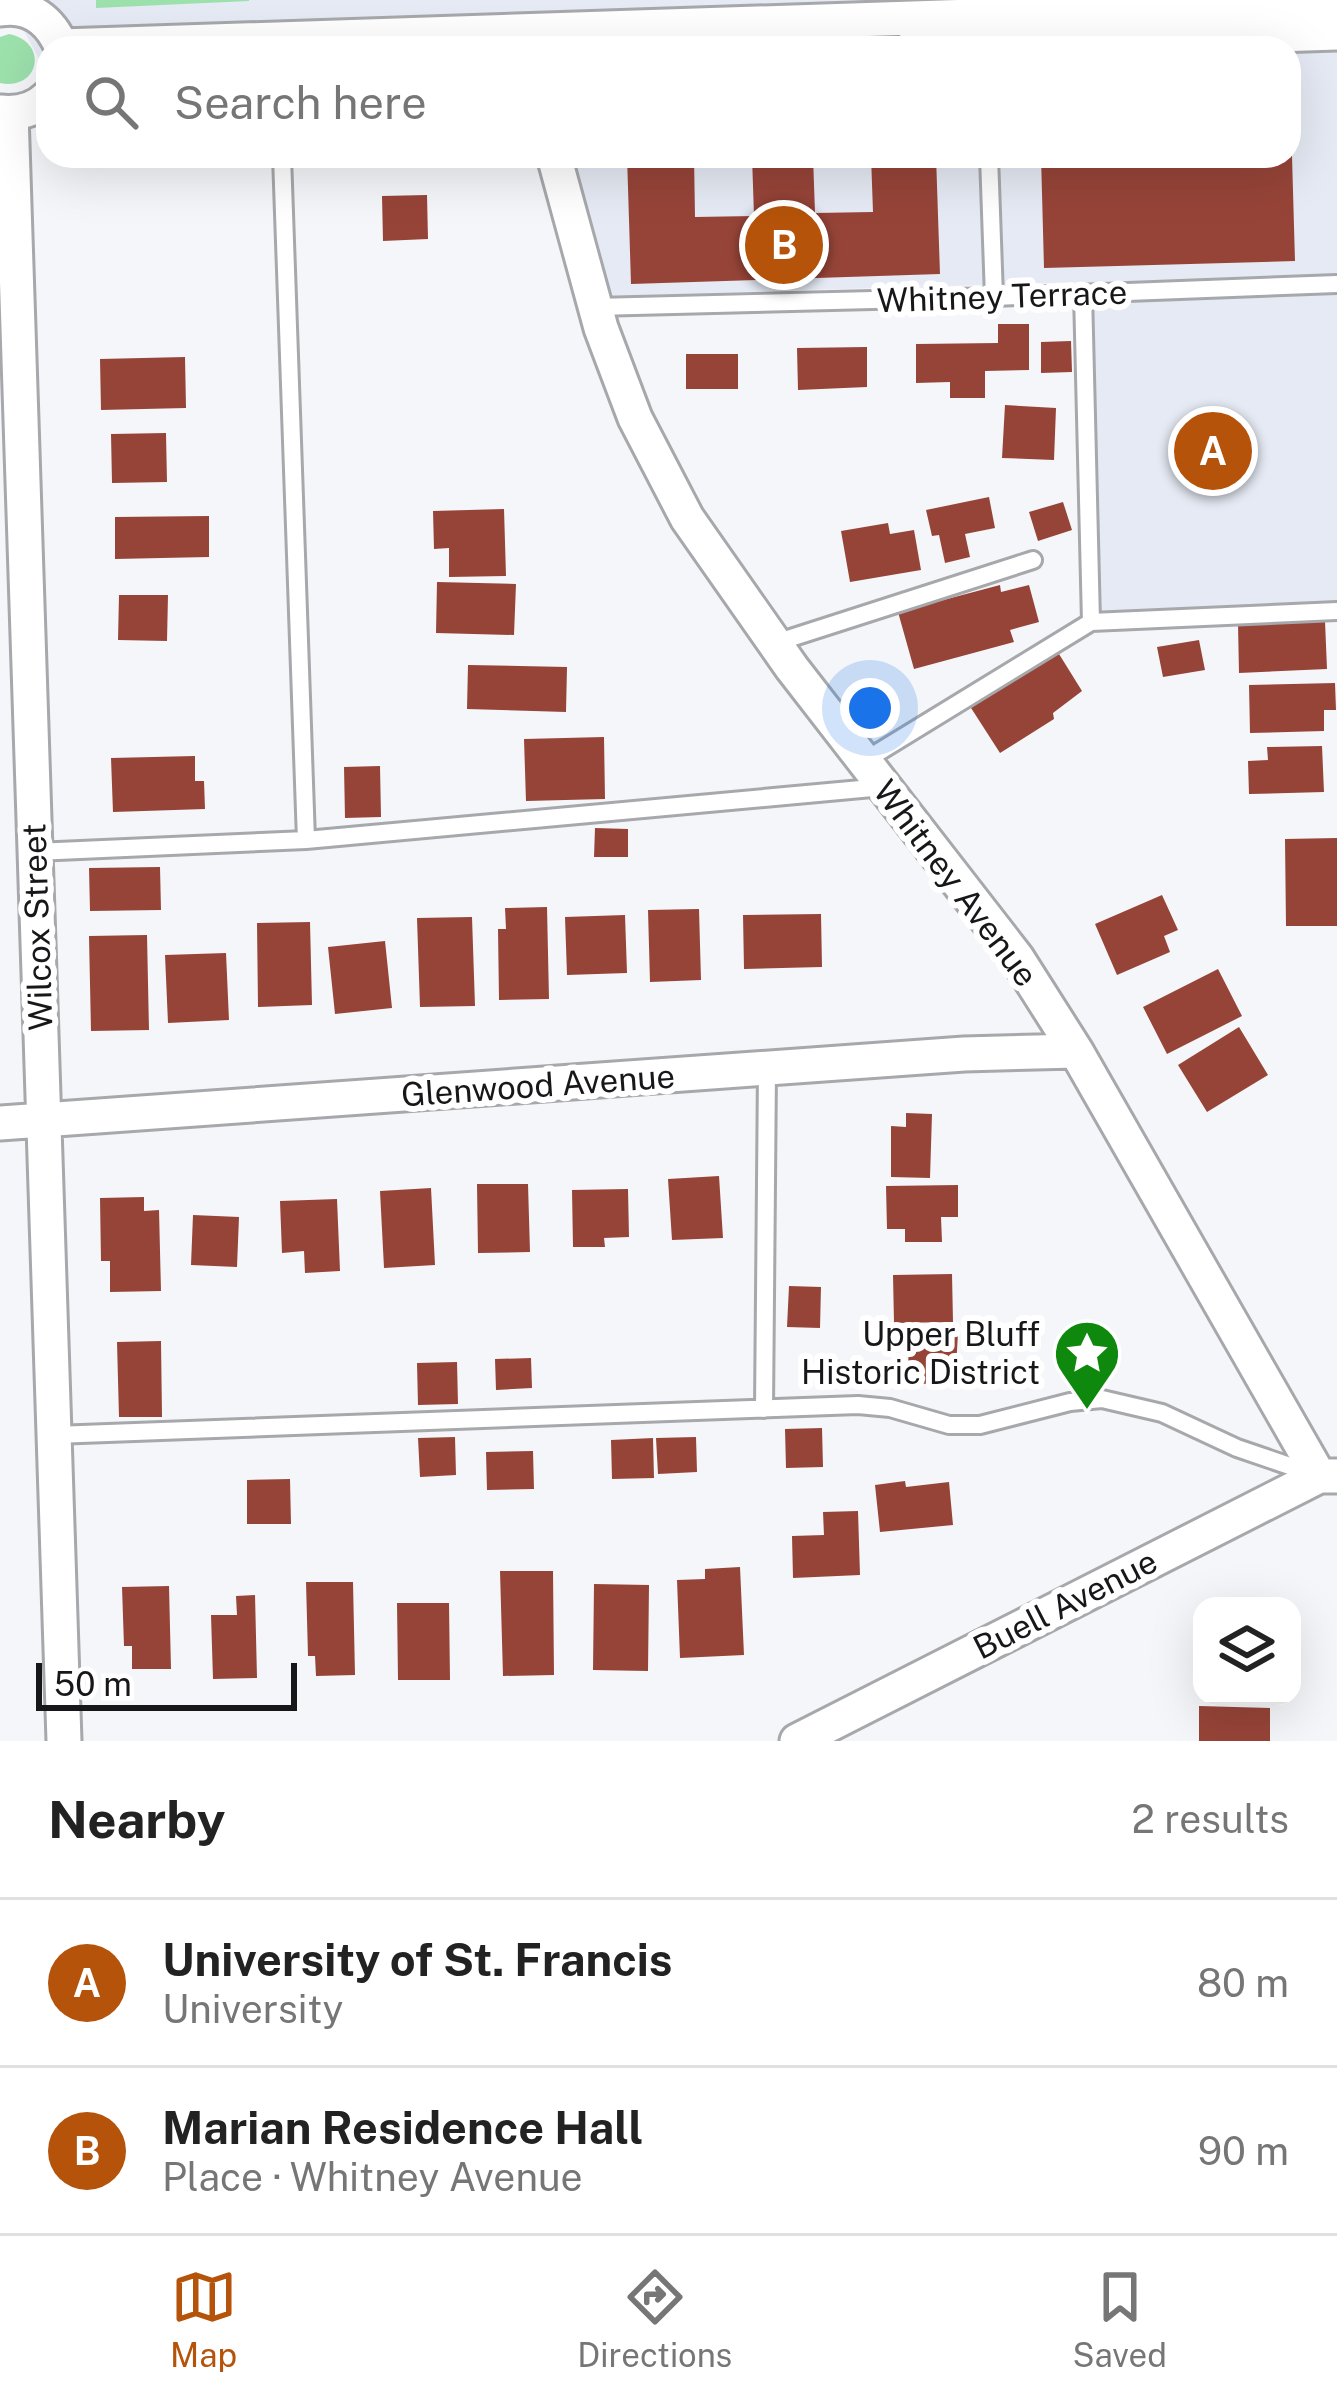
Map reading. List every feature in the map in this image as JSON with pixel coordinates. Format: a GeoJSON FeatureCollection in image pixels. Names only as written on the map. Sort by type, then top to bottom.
{"type":"FeatureCollection","features":[{"type":"Feature","properties":{"kind":"street"},"geometry":{"type":"LineString","coordinates":[[985,36],[1337,4]]}},
{"type":"Feature","properties":{"kind":"street"},"geometry":{"type":"LineString","coordinates":[[6,5],[42,18],[57,36]]}},
{"type":"Feature","properties":{"kind":"street"},"geometry":{"type":"LineString","coordinates":[[985,36],[1337,33]]}},
{"type":"Feature","properties":{"kind":"street"},"geometry":{"type":"LineString","coordinates":[[6,113],[36,104]]}},
{"type":"Feature","properties":{"kind":"street","name":"Wilcox Street"},"geometry":{"type":"LineString","coordinates":[[6,113],[64,1741]]}},
{"type":"Feature","properties":{"kind":"street","name":"Whitney Avenue"},"geometry":{"type":"LineString","coordinates":[[557,168],[596,307],[635,418],[687,518],[775,643],[1017,958],[1328,1476]]}},
{"type":"Feature","properties":{"kind":"street","name":"Glenwood Avenue"},"geometry":{"type":"LineString","coordinates":[[0,1123],[964,1054],[1076,1051]]}},
{"type":"Feature","properties":{"kind":"street","name":"Buell Avenue"},"geometry":{"type":"LineString","coordinates":[[797,1741],[1328,1476]]}},
{"type":"Feature","properties":{"kind":"lane"},"geometry":{"type":"LineString","coordinates":[[282,168],[306,840]]}},
{"type":"Feature","properties":{"kind":"lane"},"geometry":{"type":"LineString","coordinates":[[989,168],[994,297]]}},
{"type":"Feature","properties":{"kind":"lane","name":"Whitney Terrace"},"geometry":{"type":"LineString","coordinates":[[596,307],[1337,284]]}},
{"type":"Feature","properties":{"kind":"lane"},"geometry":{"type":"LineString","coordinates":[[1083,293],[1091,622]]}},
{"type":"Feature","properties":{"kind":"lane"},"geometry":{"type":"LineString","coordinates":[[775,643],[1033,560]]}},
{"type":"Feature","properties":{"kind":"lane"},"geometry":{"type":"LineString","coordinates":[[34,852],[306,840],[874,774],[1091,622],[1337,611]]}},
{"type":"Feature","properties":{"kind":"lane"},"geometry":{"type":"LineString","coordinates":[[764,1409],[767,1069]]}},
{"type":"Feature","properties":{"kind":"lane"},"geometry":{"type":"LineString","coordinates":[[54,1435],[858,1405],[890,1408],[949,1425],[980,1425],[1070,1402],[1102,1399],[1162,1413],[1237,1448],[1328,1476]]}},
{"type":"Feature","properties":{"kind":"shaded area"},"geometry":{"type":"Polygon","coordinates":[[[19,0],[1337,0],[1337,606],[1093,618],[1084,282],[601,296],[568,168],[1301,168],[1301,36],[36,36],[36,54],[21,25],[19,0]]]}},
{"type":"Feature","properties":{"kind":"green space"},"geometry":{"type":"Polygon","coordinates":[[[96,0],[249,0],[249,1],[96,8],[96,0]]]}},
{"type":"Feature","properties":{"kind":"green space"},"geometry":{"type":"Polygon","coordinates":[[[9,34],[22,39],[34,55],[31,73],[14,84],[0,83],[0,37],[9,34]]]}},
{"type":"Feature","properties":{"kind":"building"},"geometry":{"type":"Polygon","coordinates":[[[627,168],[694,168],[695,217],[754,216],[752,168],[813,168],[815,213],[873,212],[871,168],[936,168],[940,274],[631,284],[627,168]]]}},
{"type":"Feature","properties":{"kind":"building"},"geometry":{"type":"Polygon","coordinates":[[[1041,168],[1292,168],[1295,261],[1044,268],[1041,168]]]}},
{"type":"Feature","properties":{"kind":"building"},"geometry":{"type":"Polygon","coordinates":[[[427,195],[428,239],[383,241],[382,196],[427,195]]]}},
{"type":"Feature","properties":{"kind":"building"},"geometry":{"type":"Polygon","coordinates":[[[998,324],[1029,324],[1029,370],[985,371],[985,398],[950,398],[950,382],[916,383],[916,344],[998,343],[998,324]]]}},
{"type":"Feature","properties":{"kind":"building"},"geometry":{"type":"Polygon","coordinates":[[[1071,341],[1072,372],[1041,373],[1041,342],[1071,341]]]}},
{"type":"Feature","properties":{"kind":"building"},"geometry":{"type":"Polygon","coordinates":[[[867,347],[867,387],[798,390],[797,348],[867,347]]]}},
{"type":"Feature","properties":{"kind":"building"},"geometry":{"type":"Polygon","coordinates":[[[686,354],[738,354],[738,389],[686,389],[686,354]]]}},
{"type":"Feature","properties":{"kind":"building"},"geometry":{"type":"Polygon","coordinates":[[[185,357],[186,408],[101,410],[100,359],[185,357]]]}},
{"type":"Feature","properties":{"kind":"building"},"geometry":{"type":"Polygon","coordinates":[[[1005,405],[1056,408],[1054,460],[1002,458],[1005,405]]]}},
{"type":"Feature","properties":{"kind":"building"},"geometry":{"type":"Polygon","coordinates":[[[166,433],[167,482],[112,483],[111,434],[166,433]]]}},
{"type":"Feature","properties":{"kind":"building"},"geometry":{"type":"Polygon","coordinates":[[[989,497],[995,528],[965,534],[970,557],[945,563],[939,535],[932,536],[926,510],[989,497]]]}},
{"type":"Feature","properties":{"kind":"building"},"geometry":{"type":"Polygon","coordinates":[[[1063,502],[1072,530],[1038,541],[1029,512],[1063,502]]]}},
{"type":"Feature","properties":{"kind":"building"},"geometry":{"type":"Polygon","coordinates":[[[504,509],[506,576],[449,577],[449,548],[434,549],[433,511],[504,509]]]}},
{"type":"Feature","properties":{"kind":"building"},"geometry":{"type":"Polygon","coordinates":[[[209,516],[209,557],[115,559],[115,517],[209,516]]]}},
{"type":"Feature","properties":{"kind":"building"},"geometry":{"type":"Polygon","coordinates":[[[888,523],[890,534],[914,530],[921,570],[850,582],[841,531],[888,523]]]}},
{"type":"Feature","properties":{"kind":"building"},"geometry":{"type":"Polygon","coordinates":[[[437,582],[516,584],[514,635],[436,633],[437,582]]]}},
{"type":"Feature","properties":{"kind":"building"},"geometry":{"type":"Polygon","coordinates":[[[1000,585],[1001,592],[1029,585],[1039,622],[1010,630],[1014,642],[914,669],[898,612],[1000,585]]]}},
{"type":"Feature","properties":{"kind":"building"},"geometry":{"type":"Polygon","coordinates":[[[119,595],[168,595],[167,641],[118,640],[119,595]]]}},
{"type":"Feature","properties":{"kind":"building"},"geometry":{"type":"Polygon","coordinates":[[[1325,621],[1327,669],[1239,673],[1238,624],[1325,621]]]}},
{"type":"Feature","properties":{"kind":"building"},"geometry":{"type":"Polygon","coordinates":[[[1199,640],[1205,670],[1163,677],[1157,647],[1199,640]]]}},
{"type":"Feature","properties":{"kind":"building"},"geometry":{"type":"Polygon","coordinates":[[[1059,654],[1082,691],[1053,713],[1054,719],[1000,753],[964,697],[1059,654]]]}},
{"type":"Feature","properties":{"kind":"building"},"geometry":{"type":"Polygon","coordinates":[[[468,665],[567,667],[566,712],[467,709],[468,665]]]}},
{"type":"Feature","properties":{"kind":"building"},"geometry":{"type":"Polygon","coordinates":[[[1335,683],[1336,710],[1324,710],[1324,731],[1250,733],[1249,685],[1335,683]]]}},
{"type":"Feature","properties":{"kind":"building"},"geometry":{"type":"Polygon","coordinates":[[[604,737],[605,799],[526,801],[524,739],[604,737]]]}},
{"type":"Feature","properties":{"kind":"building"},"geometry":{"type":"Polygon","coordinates":[[[1322,746],[1324,792],[1249,794],[1248,761],[1268,760],[1267,747],[1322,746]]]}},
{"type":"Feature","properties":{"kind":"building"},"geometry":{"type":"Polygon","coordinates":[[[195,756],[195,781],[204,781],[205,809],[113,812],[111,758],[195,756]]]}},
{"type":"Feature","properties":{"kind":"building"},"geometry":{"type":"Polygon","coordinates":[[[380,766],[381,817],[345,818],[344,767],[380,766]]]}},
{"type":"Feature","properties":{"kind":"building"},"geometry":{"type":"Polygon","coordinates":[[[595,828],[628,829],[628,857],[594,857],[595,828]]]}},
{"type":"Feature","properties":{"kind":"building"},"geometry":{"type":"Polygon","coordinates":[[[1337,838],[1337,926],[1286,926],[1285,839],[1337,838]]]}},
{"type":"Feature","properties":{"kind":"building"},"geometry":{"type":"Polygon","coordinates":[[[160,867],[161,910],[90,911],[89,868],[160,867]]]}},
{"type":"Feature","properties":{"kind":"building"},"geometry":{"type":"Polygon","coordinates":[[[1162,895],[1178,930],[1164,936],[1170,952],[1117,975],[1095,924],[1162,895]]]}},
{"type":"Feature","properties":{"kind":"building"},"geometry":{"type":"Polygon","coordinates":[[[547,907],[549,999],[499,1000],[498,929],[506,929],[505,908],[547,907]]]}},
{"type":"Feature","properties":{"kind":"building"},"geometry":{"type":"Polygon","coordinates":[[[699,909],[701,980],[650,982],[648,910],[699,909]]]}},
{"type":"Feature","properties":{"kind":"building"},"geometry":{"type":"Polygon","coordinates":[[[821,914],[822,967],[744,969],[743,915],[821,914]]]}},
{"type":"Feature","properties":{"kind":"building"},"geometry":{"type":"Polygon","coordinates":[[[625,915],[627,973],[567,975],[565,917],[625,915]]]}},
{"type":"Feature","properties":{"kind":"building"},"geometry":{"type":"Polygon","coordinates":[[[472,917],[475,1006],[420,1007],[417,918],[472,917]]]}},
{"type":"Feature","properties":{"kind":"building"},"geometry":{"type":"Polygon","coordinates":[[[310,922],[312,1005],[258,1007],[257,923],[310,922]]]}},
{"type":"Feature","properties":{"kind":"building"},"geometry":{"type":"Polygon","coordinates":[[[147,935],[149,1030],[91,1031],[89,936],[147,935]]]}},
{"type":"Feature","properties":{"kind":"building"},"geometry":{"type":"Polygon","coordinates":[[[385,941],[392,1008],[335,1014],[328,947],[385,941]]]}},
{"type":"Feature","properties":{"kind":"building"},"geometry":{"type":"Polygon","coordinates":[[[226,953],[229,1020],[168,1023],[165,955],[226,953]]]}},
{"type":"Feature","properties":{"kind":"building"},"geometry":{"type":"Polygon","coordinates":[[[1218,969],[1242,1016],[1167,1054],[1143,1007],[1218,969]]]}},
{"type":"Feature","properties":{"kind":"building"},"geometry":{"type":"Polygon","coordinates":[[[1239,1027],[1268,1075],[1207,1112],[1178,1065],[1239,1027]]]}},
{"type":"Feature","properties":{"kind":"building"},"geometry":{"type":"Polygon","coordinates":[[[906,1113],[932,1114],[930,1178],[891,1177],[891,1126],[906,1127],[906,1113]]]}},
{"type":"Feature","properties":{"kind":"building"},"geometry":{"type":"Polygon","coordinates":[[[719,1176],[723,1238],[672,1240],[668,1179],[719,1176]]]}},
{"type":"Feature","properties":{"kind":"building"},"geometry":{"type":"Polygon","coordinates":[[[477,1184],[528,1184],[530,1252],[478,1253],[477,1184]]]}},
{"type":"Feature","properties":{"kind":"building"},"geometry":{"type":"Polygon","coordinates":[[[958,1185],[958,1217],[941,1217],[942,1242],[905,1242],[905,1229],[887,1229],[886,1186],[958,1185]]]}},
{"type":"Feature","properties":{"kind":"building"},"geometry":{"type":"Polygon","coordinates":[[[431,1188],[435,1265],[384,1268],[380,1191],[431,1188]]]}},
{"type":"Feature","properties":{"kind":"building"},"geometry":{"type":"Polygon","coordinates":[[[628,1189],[629,1237],[604,1238],[605,1247],[573,1247],[572,1190],[628,1189]]]}},
{"type":"Feature","properties":{"kind":"building"},"geometry":{"type":"Polygon","coordinates":[[[144,1197],[144,1211],[159,1210],[161,1291],[110,1292],[110,1261],[101,1261],[100,1198],[144,1197]]]}},
{"type":"Feature","properties":{"kind":"building"},"geometry":{"type":"Polygon","coordinates":[[[337,1199],[340,1271],[305,1273],[304,1251],[282,1253],[280,1201],[337,1199]]]}},
{"type":"Feature","properties":{"kind":"building"},"geometry":{"type":"Polygon","coordinates":[[[193,1215],[239,1217],[237,1267],[191,1265],[193,1215]]]}},
{"type":"Feature","properties":{"kind":"building"},"geometry":{"type":"Polygon","coordinates":[[[952,1274],[953,1322],[894,1323],[893,1275],[952,1274]]]}},
{"type":"Feature","properties":{"kind":"building"},"geometry":{"type":"Polygon","coordinates":[[[789,1286],[821,1287],[820,1328],[787,1327],[789,1286]]]}},
{"type":"Feature","properties":{"kind":"building"},"geometry":{"type":"Polygon","coordinates":[[[910,1330],[958,1333],[955,1385],[907,1383],[910,1330]]]}},
{"type":"Feature","properties":{"kind":"building"},"geometry":{"type":"Polygon","coordinates":[[[161,1341],[162,1417],[119,1417],[117,1342],[161,1341]]]}},
{"type":"Feature","properties":{"kind":"building"},"geometry":{"type":"Polygon","coordinates":[[[531,1358],[532,1388],[496,1390],[495,1359],[531,1358]]]}},
{"type":"Feature","properties":{"kind":"building"},"geometry":{"type":"Polygon","coordinates":[[[457,1362],[458,1404],[418,1405],[417,1363],[457,1362]]]}},
{"type":"Feature","properties":{"kind":"building"},"geometry":{"type":"Polygon","coordinates":[[[822,1428],[823,1467],[786,1468],[785,1429],[822,1428]]]}},
{"type":"Feature","properties":{"kind":"building"},"geometry":{"type":"Polygon","coordinates":[[[455,1437],[456,1475],[420,1477],[418,1438],[455,1437]]]}},
{"type":"Feature","properties":{"kind":"building"},"geometry":{"type":"Polygon","coordinates":[[[696,1437],[697,1472],[658,1474],[656,1438],[696,1437]]]}},
{"type":"Feature","properties":{"kind":"building"},"geometry":{"type":"Polygon","coordinates":[[[653,1438],[654,1478],[612,1479],[611,1440],[653,1438]]]}},
{"type":"Feature","properties":{"kind":"building"},"geometry":{"type":"Polygon","coordinates":[[[533,1451],[534,1489],[487,1490],[486,1452],[533,1451]]]}},
{"type":"Feature","properties":{"kind":"building"},"geometry":{"type":"Polygon","coordinates":[[[290,1479],[291,1524],[247,1524],[247,1480],[290,1479]]]}},
{"type":"Feature","properties":{"kind":"building"},"geometry":{"type":"Polygon","coordinates":[[[905,1481],[906,1487],[949,1482],[953,1525],[880,1532],[875,1485],[905,1481]]]}},
{"type":"Feature","properties":{"kind":"building"},"geometry":{"type":"Polygon","coordinates":[[[858,1511],[860,1575],[793,1578],[792,1536],[824,1535],[823,1512],[858,1511]]]}},
{"type":"Feature","properties":{"kind":"building"},"geometry":{"type":"Polygon","coordinates":[[[740,1567],[744,1655],[680,1658],[677,1580],[705,1579],[705,1569],[740,1567]]]}},
{"type":"Feature","properties":{"kind":"building"},"geometry":{"type":"Polygon","coordinates":[[[500,1571],[553,1571],[554,1675],[503,1676],[500,1571]]]}},
{"type":"Feature","properties":{"kind":"building"},"geometry":{"type":"Polygon","coordinates":[[[306,1582],[353,1582],[355,1675],[316,1676],[315,1656],[308,1656],[306,1582]]]}},
{"type":"Feature","properties":{"kind":"building"},"geometry":{"type":"Polygon","coordinates":[[[594,1584],[649,1585],[648,1671],[593,1670],[594,1584]]]}},
{"type":"Feature","properties":{"kind":"building"},"geometry":{"type":"Polygon","coordinates":[[[169,1586],[171,1669],[132,1669],[132,1646],[124,1646],[122,1587],[169,1586]]]}},
{"type":"Feature","properties":{"kind":"building"},"geometry":{"type":"Polygon","coordinates":[[[255,1595],[257,1678],[213,1679],[211,1615],[237,1615],[236,1596],[255,1595]]]}},
{"type":"Feature","properties":{"kind":"building"},"geometry":{"type":"Polygon","coordinates":[[[397,1603],[449,1603],[450,1680],[398,1680],[397,1603]]]}},
{"type":"Feature","properties":{"kind":"building"},"geometry":{"type":"Polygon","coordinates":[[[1199,1706],[1270,1708],[1270,1741],[1199,1741],[1199,1706]]]}},
{"type":"Feature","properties":{"kind":"place","name":"Marian Residence Hall"},"geometry":{"type":"Point","coordinates":[784,245]}},
{"type":"Feature","properties":{"kind":"place","name":"University of St. Francis"},"geometry":{"type":"Point","coordinates":[1213,451]}},
{"type":"Feature","properties":{"kind":"place","name":"Upper Bluff Historic District"},"geometry":{"type":"Point","coordinates":[1087,1412]}}]}
